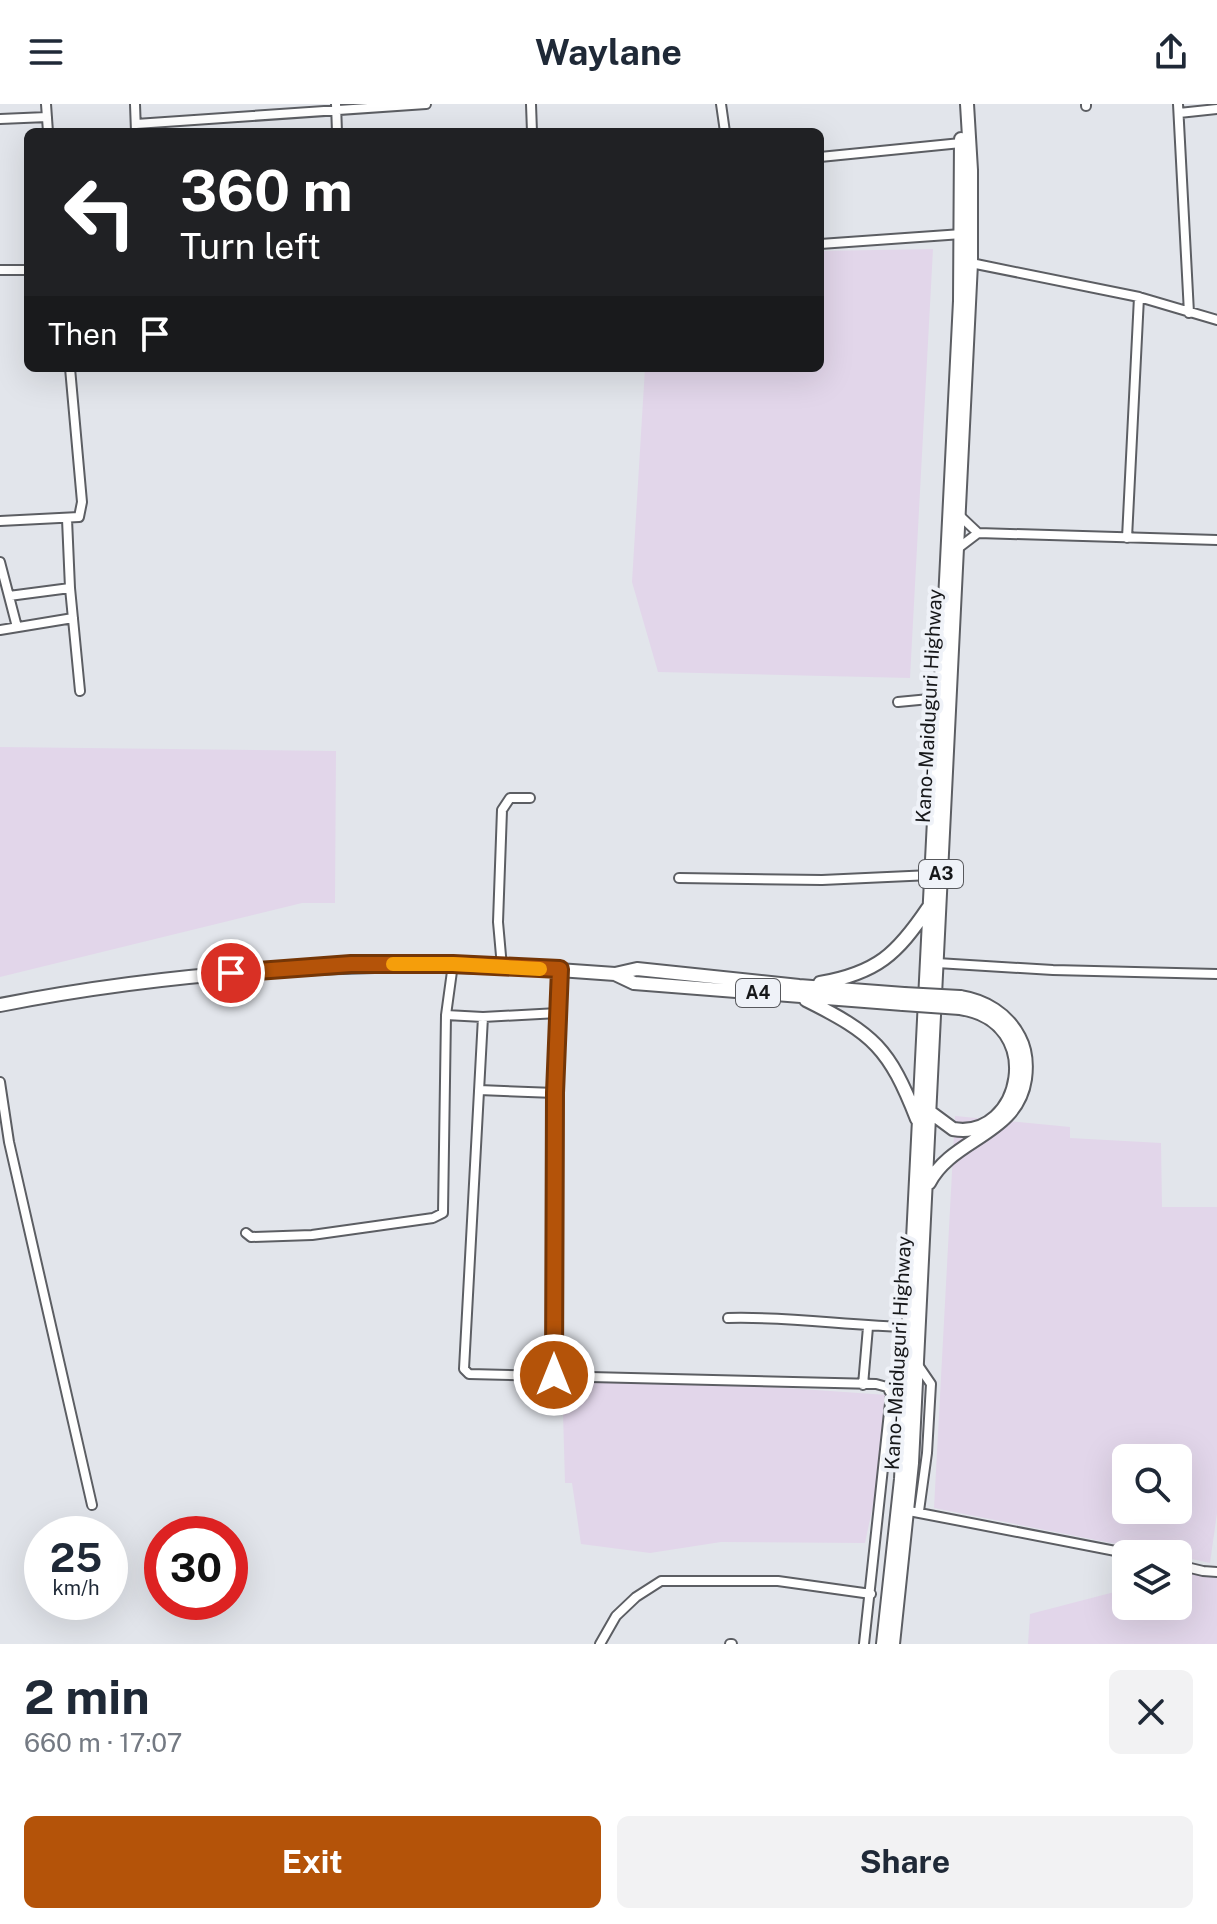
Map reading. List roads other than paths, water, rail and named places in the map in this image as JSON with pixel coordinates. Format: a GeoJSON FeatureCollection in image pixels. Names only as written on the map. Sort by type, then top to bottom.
{"type":"FeatureCollection","features":[{"type":"Feature","properties":{"kind":"highway","name":"Kano-Maiduguri Highway"},"geometry":{"type":"LineString","coordinates":[[893,1644],[914,1511],[919,1124],[962,234],[959,104]]}},
{"type":"Feature","properties":{"kind":"highway","name":"Kano-Maiduguri Highway"},"geometry":{"type":"LineString","coordinates":[[883,1644],[927,1186],[971,263],[967,104]]}},
{"type":"Feature","properties":{"kind":"highway"},"geometry":{"type":"LineString","coordinates":[[799,992],[867,971],[882,962],[898,950],[930,905]]}},
{"type":"Feature","properties":{"kind":"highway","name":"A4"},"geometry":{"type":"LineString","coordinates":[[0,1005],[130,983],[351,964],[453,964],[560,969],[615,974],[634,983],[980,1002],[991,1007],[1011,1025],[1024,1050],[1026,1076],[1021,1098],[997,1127],[950,1155],[927,1186]]}},
{"type":"Feature","properties":{"kind":"highway"},"geometry":{"type":"LineString","coordinates":[[799,992],[855,1025],[875,1042],[891,1062],[919,1124]]}},
{"type":"Feature","properties":{"kind":"highway","name":"A4"},"geometry":{"type":"LineString","coordinates":[[930,1112],[953,1129],[977,1128],[999,1113],[1013,1091],[1016,1065],[1008,1036],[994,1020],[960,1002]]}},
{"type":"Feature","properties":{"kind":"street"},"geometry":{"type":"LineString","coordinates":[[46,104],[48,128]]}},
{"type":"Feature","properties":{"kind":"street"},"geometry":{"type":"LineString","coordinates":[[135,104],[136,128],[337,108],[426,104]]}},
{"type":"Feature","properties":{"kind":"street"},"geometry":{"type":"LineString","coordinates":[[531,104],[532,128]]}},
{"type":"Feature","properties":{"kind":"street"},"geometry":{"type":"LineString","coordinates":[[721,104],[724,128]]}},
{"type":"Feature","properties":{"kind":"street"},"geometry":{"type":"LineString","coordinates":[[1189,313],[1178,108],[1217,109]]}},
{"type":"Feature","properties":{"kind":"street"},"geometry":{"type":"LineString","coordinates":[[0,119],[47,117]]}},
{"type":"Feature","properties":{"kind":"street"},"geometry":{"type":"LineString","coordinates":[[824,157],[961,143]]}},
{"type":"Feature","properties":{"kind":"street"},"geometry":{"type":"LineString","coordinates":[[824,244],[962,234]]}},
{"type":"Feature","properties":{"kind":"street"},"geometry":{"type":"LineString","coordinates":[[971,263],[1139,297],[1217,320]]}},
{"type":"Feature","properties":{"kind":"street"},"geometry":{"type":"LineString","coordinates":[[0,270],[24,270]]}},
{"type":"Feature","properties":{"kind":"street"},"geometry":{"type":"LineString","coordinates":[[1127,538],[1139,297]]}},
{"type":"Feature","properties":{"kind":"street"},"geometry":{"type":"LineString","coordinates":[[0,521],[79,517],[82,502],[70,372]]}},
{"type":"Feature","properties":{"kind":"street"},"geometry":{"type":"LineString","coordinates":[[959,515],[978,533]]}},
{"type":"Feature","properties":{"kind":"street"},"geometry":{"type":"LineString","coordinates":[[67,519],[80,691]]}},
{"type":"Feature","properties":{"kind":"street"},"geometry":{"type":"LineString","coordinates":[[957,549],[978,533],[1217,540]]}},
{"type":"Feature","properties":{"kind":"street"},"geometry":{"type":"LineString","coordinates":[[0,562],[17,627]]}},
{"type":"Feature","properties":{"kind":"street"},"geometry":{"type":"LineString","coordinates":[[9,596],[70,588]]}},
{"type":"Feature","properties":{"kind":"street"},"geometry":{"type":"LineString","coordinates":[[0,630],[73,618]]}},
{"type":"Feature","properties":{"kind":"street"},"geometry":{"type":"LineString","coordinates":[[898,702],[940,698]]}},
{"type":"Feature","properties":{"kind":"street"},"geometry":{"type":"LineString","coordinates":[[502,967],[498,922],[502,810],[510,798],[530,798]]}},
{"type":"Feature","properties":{"kind":"street"},"geometry":{"type":"LineString","coordinates":[[679,878],[822,880],[931,875]]}},
{"type":"Feature","properties":{"kind":"street"},"geometry":{"type":"LineString","coordinates":[[937,963],[1053,970],[1217,974]]}},
{"type":"Feature","properties":{"kind":"street"},"geometry":{"type":"LineString","coordinates":[[246,1233],[251,1237],[312,1235],[433,1218],[443,1213],[446,1015],[453,964]]}},
{"type":"Feature","properties":{"kind":"street"},"geometry":{"type":"LineString","coordinates":[[554,1375],[555,1093],[560,969]]}},
{"type":"Feature","properties":{"kind":"street"},"geometry":{"type":"LineString","coordinates":[[446,1015],[483,1017],[558,1013]]}},
{"type":"Feature","properties":{"kind":"street"},"geometry":{"type":"LineString","coordinates":[[483,1017],[464,1369],[469,1374],[887,1387],[891,1394],[864,1644]]}},
{"type":"Feature","properties":{"kind":"street"},"geometry":{"type":"LineString","coordinates":[[0,1082],[9,1142],[92,1505]]}},
{"type":"Feature","properties":{"kind":"street"},"geometry":{"type":"LineString","coordinates":[[479,1090],[555,1093]]}},
{"type":"Feature","properties":{"kind":"street"},"geometry":{"type":"LineString","coordinates":[[728,1318],[914,1327]]}},
{"type":"Feature","properties":{"kind":"street"},"geometry":{"type":"LineString","coordinates":[[863,1385],[868,1327]]}},
{"type":"Feature","properties":{"kind":"street"},"geometry":{"type":"LineString","coordinates":[[914,1511],[1112,1551]]}},
{"type":"Feature","properties":{"kind":"street"},"geometry":{"type":"LineString","coordinates":[[1192,1568],[1217,1572]]}},
{"type":"Feature","properties":{"kind":"street"},"geometry":{"type":"LineString","coordinates":[[600,1644],[616,1616],[636,1597],[661,1581],[778,1581],[871,1594]]}}]}
